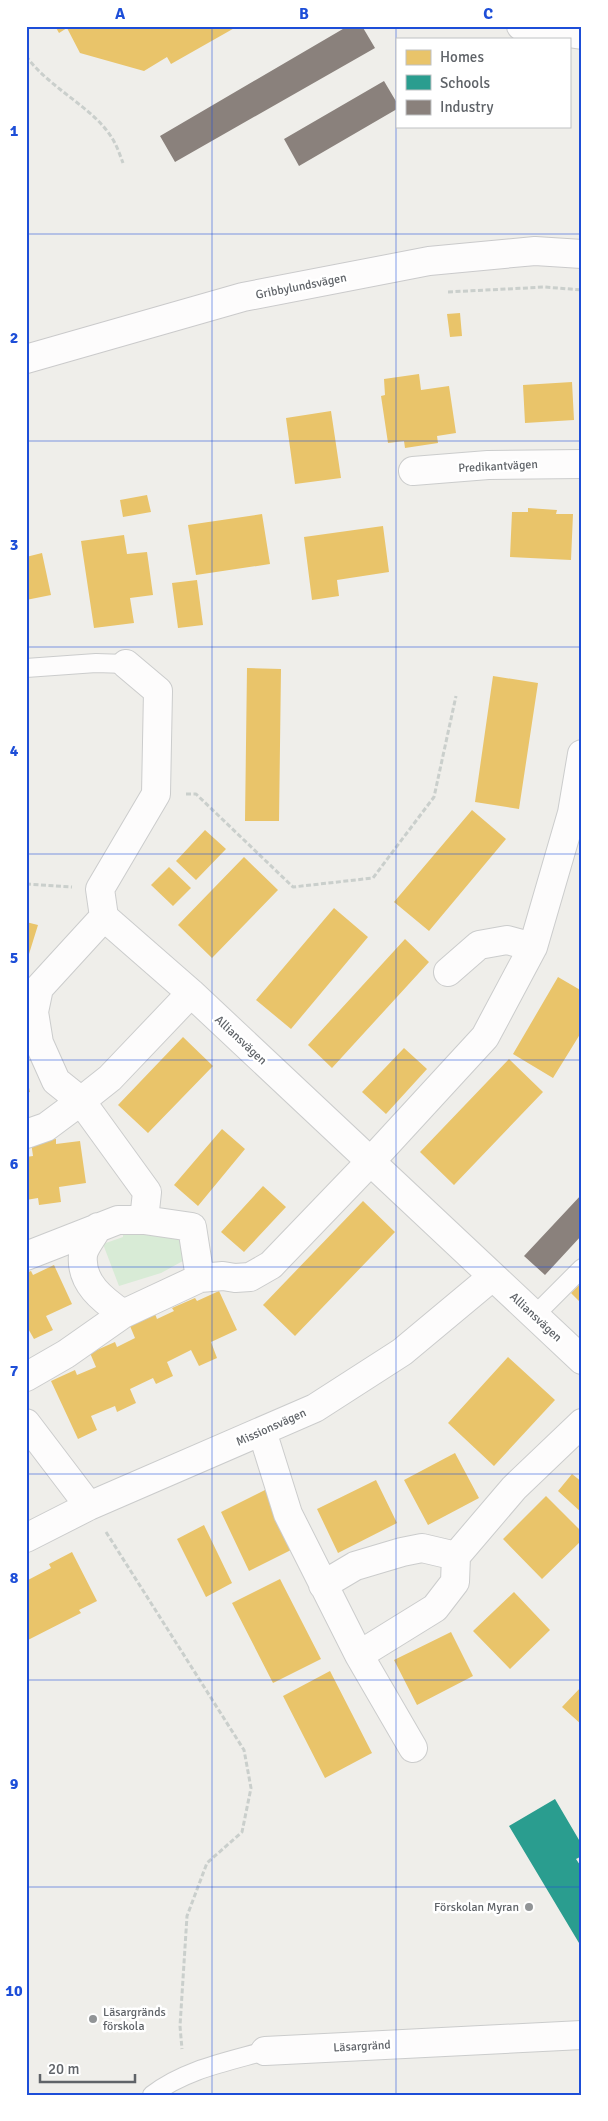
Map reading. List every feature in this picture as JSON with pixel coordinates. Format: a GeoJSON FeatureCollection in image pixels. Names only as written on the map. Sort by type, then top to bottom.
{"type":"FeatureCollection","features":[{"type":"Feature","properties":{"kind":"street"},"geometry":{"type":"LineString","coordinates":[[521,26],[582,35]]}},
{"type":"Feature","properties":{"kind":"street","name":"Gribbylundsvägen"},"geometry":{"type":"LineString","coordinates":[[26,359],[243,297],[429,261],[535,251],[582,254]]}},
{"type":"Feature","properties":{"kind":"street","name":"Predikantvägen"},"geometry":{"type":"LineString","coordinates":[[413,471],[488,465],[582,464]]}},
{"type":"Feature","properties":{"kind":"street"},"geometry":{"type":"LineString","coordinates":[[126,664],[158,691],[156,794],[100,888],[104,917],[31,999],[39,1043],[56,1081],[81,1102],[147,1192],[144,1220]]}},
{"type":"Feature","properties":{"kind":"street"},"geometry":{"type":"LineString","coordinates":[[26,1377],[66,1354],[123,1314],[200,1278],[250,1277],[271,1264],[370,1162],[485,1037],[533,947],[572,813],[582,754]]}},
{"type":"Feature","properties":{"kind":"street","name":"Alliansvägen"},"geometry":{"type":"LineString","coordinates":[[104,917],[191,993],[582,1360]]}},
{"type":"Feature","properties":{"kind":"street"},"geometry":{"type":"LineString","coordinates":[[448,972],[479,945],[507,940],[533,947]]}},
{"type":"Feature","properties":{"kind":"street"},"geometry":{"type":"LineString","coordinates":[[26,1134],[46,1126],[81,1102],[110,1078],[191,993]]}},
{"type":"Feature","properties":{"kind":"street"},"geometry":{"type":"LineString","coordinates":[[26,1256],[118,1220],[144,1220],[192,1227],[200,1278]]}},
{"type":"Feature","properties":{"kind":"street"},"geometry":{"type":"LineString","coordinates":[[98,1227],[83,1254],[86,1279],[102,1299],[123,1314]]}},
{"type":"Feature","properties":{"kind":"street","name":"Missionsvägen"},"geometry":{"type":"LineString","coordinates":[[26,1538],[89,1506],[314,1408],[402,1352],[492,1277]]}},
{"type":"Feature","properties":{"kind":"street"},"geometry":{"type":"LineString","coordinates":[[26,1423],[89,1506]]}},
{"type":"Feature","properties":{"kind":"street"},"geometry":{"type":"LineString","coordinates":[[359,1655],[436,1608],[455,1582],[456,1556],[514,1488],[582,1423]]}},
{"type":"Feature","properties":{"kind":"street"},"geometry":{"type":"LineString","coordinates":[[262,1431],[288,1514],[359,1655],[414,1748]]}},
{"type":"Feature","properties":{"kind":"street"},"geometry":{"type":"LineString","coordinates":[[323,1585],[355,1566],[402,1552],[422,1548],[456,1556]]}},
{"type":"Feature","properties":{"kind":"street","name":"Läsargränd"},"geometry":{"type":"LineString","coordinates":[[265,2051],[582,2035]]}},
{"type":"Feature","properties":{"kind":"lane"},"geometry":{"type":"LineString","coordinates":[[26,668],[96,663],[126,664]]}},
{"type":"Feature","properties":{"kind":"lane"},"geometry":{"type":"LineString","coordinates":[[534,1316],[582,1268]]}},
{"type":"Feature","properties":{"kind":"lane","name":"Läsargränd"},"geometry":{"type":"LineString","coordinates":[[152,2095],[168,2083],[184,2076],[265,2051]]}},
{"type":"Feature","properties":{"kind":"path"},"geometry":{"type":"LineString","coordinates":[[26,56],[37,71],[102,126],[113,139],[123,163]]}},
{"type":"Feature","properties":{"kind":"path"},"geometry":{"type":"LineString","coordinates":[[156,794],[196,794],[293,887],[373,878],[434,797],[456,696]]}},
{"type":"Feature","properties":{"kind":"path"},"geometry":{"type":"LineString","coordinates":[[26,884],[100,888]]}},
{"type":"Feature","properties":{"kind":"path"},"geometry":{"type":"LineString","coordinates":[[89,1506],[244,1750],[251,1788],[242,1832],[207,1864],[187,1916],[180,2026],[184,2076]]}},
{"type":"Feature","properties":{"kind":"green space"},"geometry":{"type":"Polygon","coordinates":[[[123,1227],[183,1232],[192,1256],[161,1273],[119,1286],[103,1244],[123,1237],[123,1227]]]}},
{"type":"Feature","properties":{"kind":"building: Homes"},"geometry":{"type":"Polygon","coordinates":[[[55,26],[238,26],[171,64],[167,57],[144,71],[80,53],[67,28],[59,33],[55,26]]]}},
{"type":"Feature","properties":{"kind":"building: Homes"},"geometry":{"type":"Polygon","coordinates":[[[460,313],[462,336],[450,337],[447,314],[460,313]]]}},
{"type":"Feature","properties":{"kind":"building: Homes"},"geometry":{"type":"Polygon","coordinates":[[[419,374],[421,390],[449,386],[456,433],[437,436],[438,443],[405,448],[404,441],[388,443],[381,396],[385,395],[384,379],[419,374]]]}},
{"type":"Feature","properties":{"kind":"building: Homes"},"geometry":{"type":"Polygon","coordinates":[[[572,382],[574,420],[525,423],[523,385],[572,382]]]}},
{"type":"Feature","properties":{"kind":"building: Homes"},"geometry":{"type":"Polygon","coordinates":[[[331,411],[341,478],[295,484],[286,418],[331,411]]]}},
{"type":"Feature","properties":{"kind":"building: Homes"},"geometry":{"type":"Polygon","coordinates":[[[147,495],[151,512],[123,517],[120,500],[147,495]]]}},
{"type":"Feature","properties":{"kind":"building: Homes"},"geometry":{"type":"Polygon","coordinates":[[[528,508],[557,510],[556,514],[573,514],[571,560],[510,557],[512,512],[528,512],[528,508]]]}},
{"type":"Feature","properties":{"kind":"building: Homes"},"geometry":{"type":"Polygon","coordinates":[[[262,514],[270,564],[196,575],[188,525],[262,514]]]}},
{"type":"Feature","properties":{"kind":"building: Homes"},"geometry":{"type":"Polygon","coordinates":[[[383,526],[389,572],[337,580],[339,596],[312,600],[304,537],[383,526]]]}},
{"type":"Feature","properties":{"kind":"building: Homes"},"geometry":{"type":"Polygon","coordinates":[[[124,535],[127,554],[147,552],[153,595],[130,598],[134,623],[94,628],[81,541],[124,535]]]}},
{"type":"Feature","properties":{"kind":"building: Homes"},"geometry":{"type":"Polygon","coordinates":[[[42,553],[51,595],[26,600],[26,557],[42,553]]]}},
{"type":"Feature","properties":{"kind":"building: Homes"},"geometry":{"type":"Polygon","coordinates":[[[197,580],[203,625],[178,628],[172,583],[197,580]]]}},
{"type":"Feature","properties":{"kind":"building: Homes"},"geometry":{"type":"Polygon","coordinates":[[[247,668],[281,669],[279,821],[245,821],[247,668]]]}},
{"type":"Feature","properties":{"kind":"building: Homes"},"geometry":{"type":"Polygon","coordinates":[[[493,676],[538,683],[519,809],[475,802],[493,676]]]}},
{"type":"Feature","properties":{"kind":"building: Homes"},"geometry":{"type":"Polygon","coordinates":[[[472,810],[506,839],[429,931],[394,902],[472,810]]]}},
{"type":"Feature","properties":{"kind":"building: Homes"},"geometry":{"type":"Polygon","coordinates":[[[205,830],[226,849],[196,880],[176,861],[205,830]]]}},
{"type":"Feature","properties":{"kind":"building: Homes"},"geometry":{"type":"Polygon","coordinates":[[[244,857],[278,890],[212,958],[178,925],[244,857]]]}},
{"type":"Feature","properties":{"kind":"building: Homes"},"geometry":{"type":"Polygon","coordinates":[[[169,867],[191,888],[173,906],[151,885],[169,867]]]}},
{"type":"Feature","properties":{"kind":"building: Homes"},"geometry":{"type":"Polygon","coordinates":[[[334,908],[368,937],[291,1029],[256,1000],[334,908]]]}},
{"type":"Feature","properties":{"kind":"building: Homes"},"geometry":{"type":"Polygon","coordinates":[[[26,922],[38,925],[29,954],[26,954],[26,922]]]}},
{"type":"Feature","properties":{"kind":"building: Homes"},"geometry":{"type":"Polygon","coordinates":[[[405,939],[429,962],[332,1068],[308,1045],[405,939]]]}},
{"type":"Feature","properties":{"kind":"building: Homes"},"geometry":{"type":"Polygon","coordinates":[[[558,977],[582,991],[582,1031],[553,1078],[513,1054],[558,977]]]}},
{"type":"Feature","properties":{"kind":"building: Homes"},"geometry":{"type":"Polygon","coordinates":[[[183,1037],[213,1066],[148,1133],[118,1105],[183,1037]]]}},
{"type":"Feature","properties":{"kind":"building: Homes"},"geometry":{"type":"Polygon","coordinates":[[[404,1048],[427,1069],[386,1114],[362,1092],[404,1048]]]}},
{"type":"Feature","properties":{"kind":"building: Homes"},"geometry":{"type":"Polygon","coordinates":[[[509,1059],[543,1092],[454,1185],[420,1152],[509,1059]]]}},
{"type":"Feature","properties":{"kind":"building: Homes"},"geometry":{"type":"Polygon","coordinates":[[[26,1075],[30,1092],[26,1093],[26,1075]]]}},
{"type":"Feature","properties":{"kind":"building: Homes"},"geometry":{"type":"Polygon","coordinates":[[[222,1129],[245,1149],[198,1206],[174,1185],[222,1129]]]}},
{"type":"Feature","properties":{"kind":"building: Homes"},"geometry":{"type":"Polygon","coordinates":[[[56,1139],[56,1144],[80,1141],[86,1183],[59,1187],[61,1202],[39,1205],[38,1198],[26,1200],[26,1157],[33,1156],[31,1142],[56,1139]]]}},
{"type":"Feature","properties":{"kind":"building: Homes"},"geometry":{"type":"Polygon","coordinates":[[[263,1186],[286,1207],[244,1252],[221,1232],[263,1186]]]}},
{"type":"Feature","properties":{"kind":"building: Homes"},"geometry":{"type":"Polygon","coordinates":[[[363,1201],[395,1232],[295,1336],[263,1305],[363,1201]]]}},
{"type":"Feature","properties":{"kind":"building: Homes"},"geometry":{"type":"Polygon","coordinates":[[[54,1265],[72,1304],[46,1316],[53,1330],[34,1339],[26,1325],[26,1273],[31,1271],[33,1275],[54,1265]]]}},
{"type":"Feature","properties":{"kind":"building: Homes"},"geometry":{"type":"Polygon","coordinates":[[[582,1282],[582,1304],[571,1293],[582,1282]]]}},
{"type":"Feature","properties":{"kind":"building: Homes"},"geometry":{"type":"Polygon","coordinates":[[[219,1291],[237,1330],[211,1342],[217,1358],[199,1366],[191,1350],[167,1362],[173,1376],[156,1384],[153,1378],[130,1389],[136,1403],[117,1412],[115,1406],[91,1416],[97,1430],[78,1439],[51,1381],[75,1370],[77,1375],[96,1367],[90,1353],[115,1342],[117,1347],[135,1338],[130,1326],[155,1314],[157,1319],[174,1311],[172,1308],[195,1298],[197,1301],[219,1291]]]}},
{"type":"Feature","properties":{"kind":"building: Homes"},"geometry":{"type":"Polygon","coordinates":[[[508,1357],[555,1400],[494,1466],[448,1423],[508,1357]]]}},
{"type":"Feature","properties":{"kind":"building: Homes"},"geometry":{"type":"Polygon","coordinates":[[[455,1453],[479,1498],[428,1525],[404,1480],[455,1453]]]}},
{"type":"Feature","properties":{"kind":"building: Homes"},"geometry":{"type":"Polygon","coordinates":[[[572,1474],[582,1482],[582,1513],[558,1491],[572,1474]]]}},
{"type":"Feature","properties":{"kind":"building: Homes"},"geometry":{"type":"Polygon","coordinates":[[[376,1480],[397,1523],[338,1553],[317,1509],[376,1480]]]}},
{"type":"Feature","properties":{"kind":"building: Homes"},"geometry":{"type":"Polygon","coordinates":[[[265,1490],[293,1549],[249,1571],[221,1512],[265,1490]]]}},
{"type":"Feature","properties":{"kind":"building: Homes"},"geometry":{"type":"Polygon","coordinates":[[[546,1496],[582,1532],[582,1540],[542,1579],[503,1539],[546,1496]]]}},
{"type":"Feature","properties":{"kind":"building: Homes"},"geometry":{"type":"Polygon","coordinates":[[[204,1525],[232,1583],[206,1597],[177,1539],[204,1525]]]}},
{"type":"Feature","properties":{"kind":"building: Homes"},"geometry":{"type":"Polygon","coordinates":[[[72,1552],[97,1601],[79,1610],[81,1613],[26,1641],[26,1581],[51,1568],[49,1564],[72,1552]]]}},
{"type":"Feature","properties":{"kind":"building: Homes"},"geometry":{"type":"Polygon","coordinates":[[[280,1579],[321,1659],[273,1683],[232,1603],[280,1579]]]}},
{"type":"Feature","properties":{"kind":"building: Homes"},"geometry":{"type":"Polygon","coordinates":[[[514,1592],[550,1630],[510,1669],[473,1631],[514,1592]]]}},
{"type":"Feature","properties":{"kind":"building: Homes"},"geometry":{"type":"Polygon","coordinates":[[[451,1632],[473,1676],[417,1705],[394,1660],[451,1632]]]}},
{"type":"Feature","properties":{"kind":"building: Homes"},"geometry":{"type":"Polygon","coordinates":[[[330,1671],[372,1753],[325,1778],[283,1696],[330,1671]]]}},
{"type":"Feature","properties":{"kind":"building: Homes"},"geometry":{"type":"Polygon","coordinates":[[[582,1686],[582,1725],[562,1707],[582,1686]]]}},
{"type":"Feature","properties":{"kind":"building: Schools"},"geometry":{"type":"Polygon","coordinates":[[[555,1799],[582,1845],[582,1856],[576,1859],[582,1868],[582,1948],[509,1826],[555,1799]]]}},
{"type":"Feature","properties":{"kind":"building: Industry"},"geometry":{"type":"Polygon","coordinates":[[[348,26],[362,26],[375,48],[175,162],[160,136],[348,26]]]}},
{"type":"Feature","properties":{"kind":"building: Industry"},"geometry":{"type":"Polygon","coordinates":[[[384,81],[396,101],[396,110],[299,166],[284,139],[384,81]]]}},
{"type":"Feature","properties":{"kind":"building: Industry"},"geometry":{"type":"Polygon","coordinates":[[[582,1194],[582,1235],[545,1275],[524,1256],[582,1194]]]}},
{"type":"Feature","properties":{"kind":"place","name":"Förskolan Myran"},"geometry":{"type":"Point","coordinates":[529,1907]}},
{"type":"Feature","properties":{"kind":"place","name":"Läsargränds förskola"},"geometry":{"type":"Point","coordinates":[93,2019]}}]}
